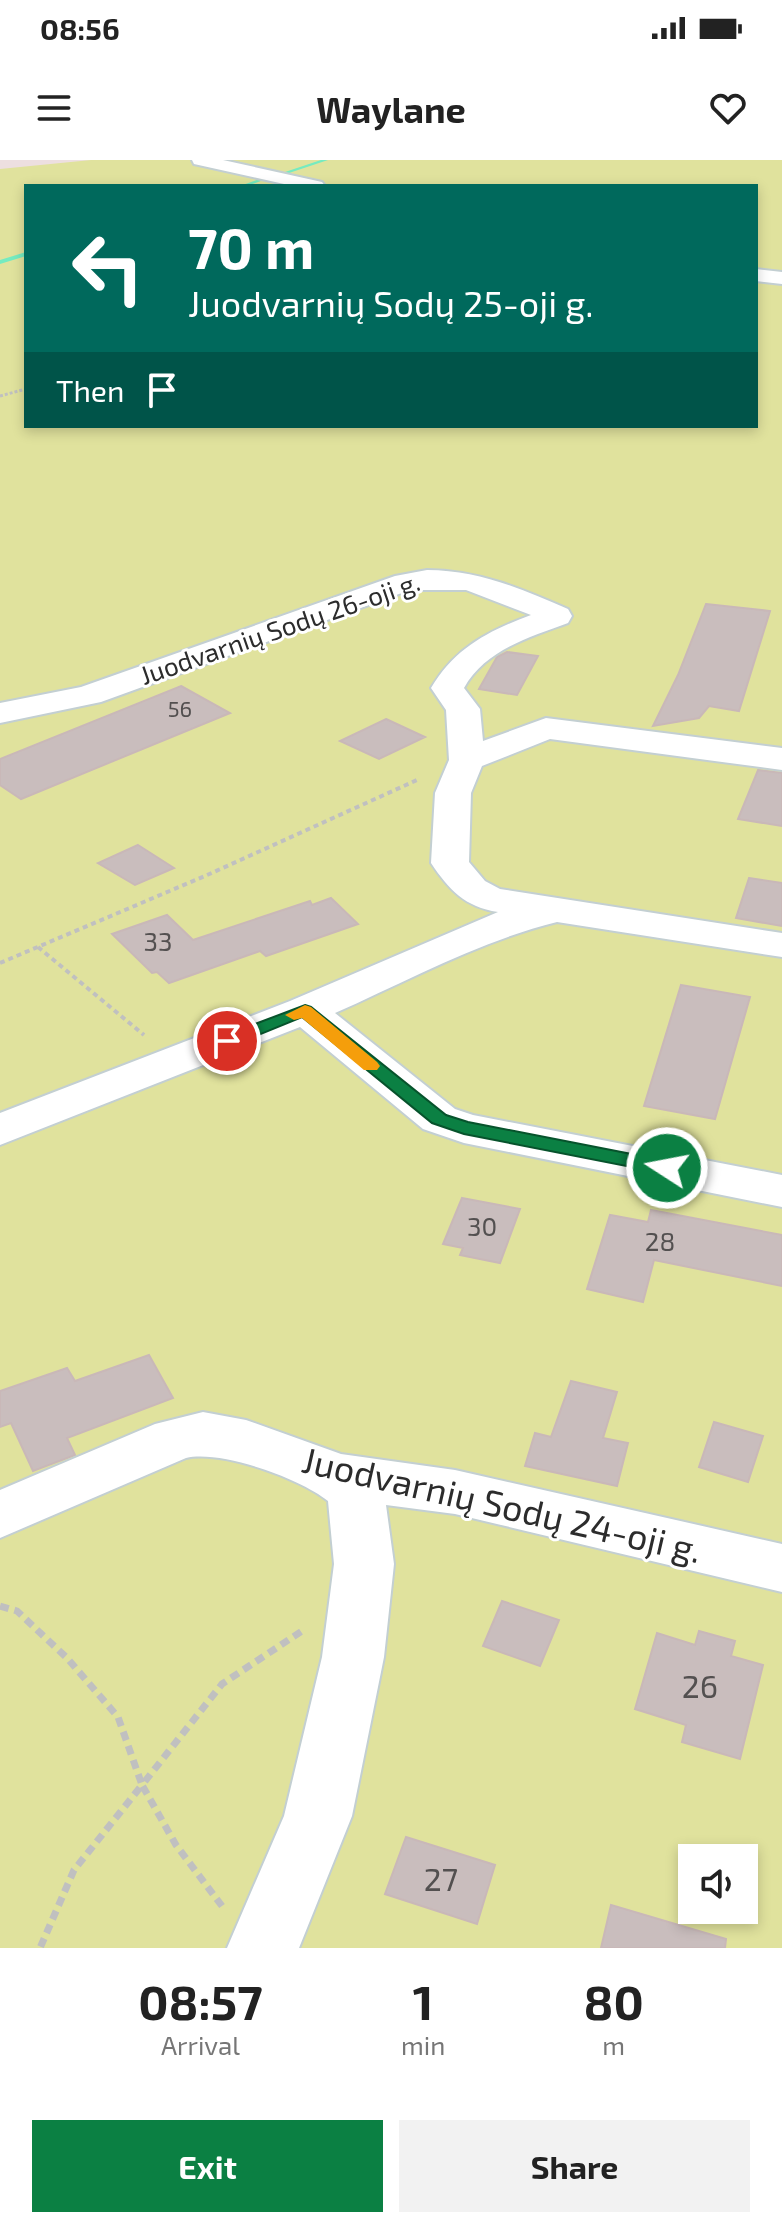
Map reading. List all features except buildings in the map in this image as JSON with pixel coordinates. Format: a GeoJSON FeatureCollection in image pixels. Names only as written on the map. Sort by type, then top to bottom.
{"type":"FeatureCollection","features":[{"type":"Feature","properties":{"kind":"street"},"geometry":{"type":"LineString","coordinates":[[200,160],[307,184]]}},
{"type":"Feature","properties":{"kind":"street"},"geometry":{"type":"LineString","coordinates":[[758,275],[782,278]]}},
{"type":"Feature","properties":{"kind":"street","name":"Juodvarnių Sodų 26-oji g."},"geometry":{"type":"LineString","coordinates":[[0,713],[89,695],[405,582],[434,576],[480,583],[557,616],[485,646],[455,669],[447,688],[463,709],[467,760],[453,793],[450,863],[489,914]]}},
{"type":"Feature","properties":{"kind":"street"},"geometry":{"type":"LineString","coordinates":[[467,760],[546,728],[782,759]]}},
{"type":"Feature","properties":{"kind":"street"},"geometry":{"type":"LineString","coordinates":[[0,1130],[305,1010],[489,914],[524,916],[557,910],[782,945]]}},
{"type":"Feature","properties":{"kind":"street"},"geometry":{"type":"LineString","coordinates":[[305,1010],[439,1119],[464,1128],[782,1191]]}},
{"type":"Feature","properties":{"kind":"street","name":"Juodvarnių Sodų 24-oji g."},"geometry":{"type":"LineString","coordinates":[[0,1515],[175,1439],[203,1433],[246,1441],[337,1476],[455,1492],[782,1568]]}},
{"type":"Feature","properties":{"kind":"street"},"geometry":{"type":"LineString","coordinates":[[245,1931],[318,1816],[353,1657],[364,1564],[356,1491],[337,1476]]}},
{"type":"Feature","properties":{"kind":"path"},"geometry":{"type":"LineString","coordinates":[[0,396],[24,390]]}},
{"type":"Feature","properties":{"kind":"path"},"geometry":{"type":"LineString","coordinates":[[0,963],[467,760]]}},
{"type":"Feature","properties":{"kind":"path"},"geometry":{"type":"LineString","coordinates":[[38,946],[176,1061]]}},
{"type":"Feature","properties":{"kind":"path"},"geometry":{"type":"LineString","coordinates":[[0,1606],[17,1611],[67,1658],[118,1717],[142,1785],[176,1845],[245,1931]]}},
{"type":"Feature","properties":{"kind":"path"},"geometry":{"type":"LineString","coordinates":[[40,1948],[74,1870],[222,1684],[310,1626]]}},
{"type":"Feature","properties":{"kind":"green space"},"geometry":{"type":"Polygon","coordinates":[[[91,160],[782,160],[782,1948],[0,1948],[0,169],[91,160]]]}},
{"type":"Feature","properties":{"kind":"waterway"},"geometry":{"type":"LineString","coordinates":[[284,173],[326,160]]}},
{"type":"Feature","properties":{"kind":"waterway"},"geometry":{"type":"LineString","coordinates":[[248,184],[267,178]]}},
{"type":"Feature","properties":{"kind":"waterway"},"geometry":{"type":"LineString","coordinates":[[0,262],[24,255]]}},
{"type":"Feature","properties":{"kind":"slow traffic"},"geometry":{"type":"LineString","coordinates":[[294,1015],[305,1010],[371,1066]]}},
{"type":"Feature","properties":{"kind":"route"},"geometry":{"type":"LineString","coordinates":[[227,1041],[305,1010],[408,1097],[439,1119],[464,1128],[667,1168]]}}]}
